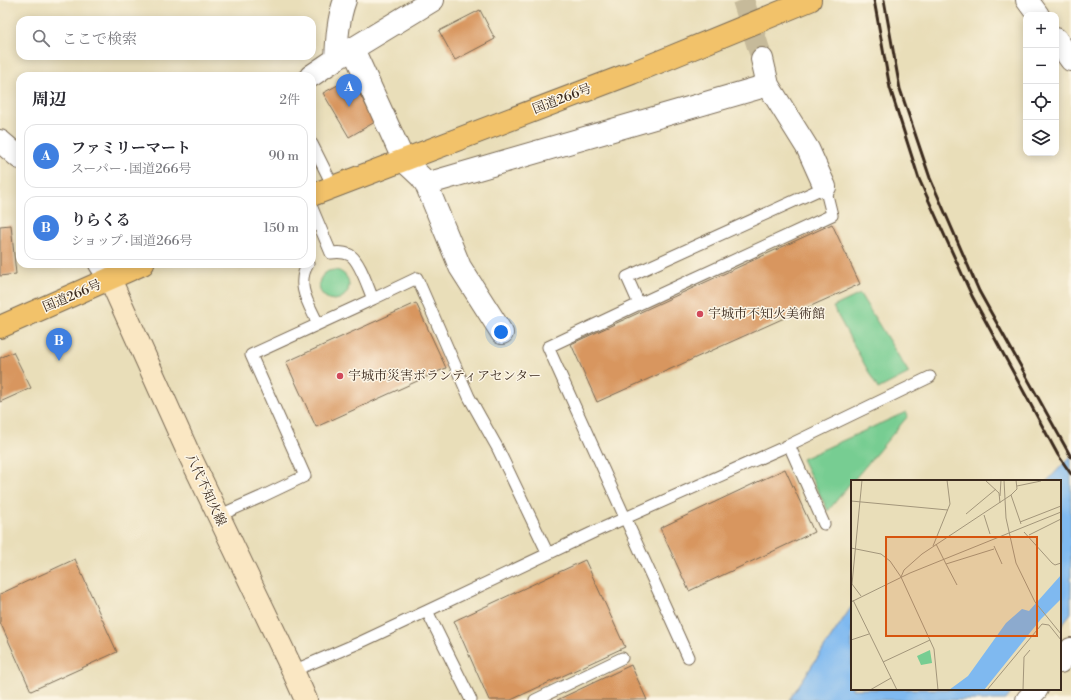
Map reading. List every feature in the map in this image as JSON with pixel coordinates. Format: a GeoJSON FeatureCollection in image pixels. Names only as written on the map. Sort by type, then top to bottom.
{"type":"FeatureCollection","features":[{"type":"Feature","properties":{"kind":"highway","name":"国道266号"},"geometry":{"type":"LineString","coordinates":[[316,194],[632,73],[810,0]]}},
{"type":"Feature","properties":{"kind":"highway","name":"国道266号"},"geometry":{"type":"LineString","coordinates":[[0,327],[108,269]]}},
{"type":"Feature","properties":{"kind":"main road","name":"八代不知火線"},"geometry":{"type":"LineString","coordinates":[[108,269],[218,516],[306,700]]}},
{"type":"Feature","properties":{"kind":"street"},"geometry":{"type":"LineString","coordinates":[[345,0],[338,31],[344,54],[404,161],[426,184],[460,267],[502,333]]}},
{"type":"Feature","properties":{"kind":"street"},"geometry":{"type":"LineString","coordinates":[[316,73],[433,0]]}},
{"type":"Feature","properties":{"kind":"street"},"geometry":{"type":"LineString","coordinates":[[1027,0],[1036,12]]}},
{"type":"Feature","properties":{"kind":"street"},"geometry":{"type":"LineString","coordinates":[[1059,43],[1071,60]]}},
{"type":"Feature","properties":{"kind":"street"},"geometry":{"type":"LineString","coordinates":[[762,59],[768,85],[808,149],[826,187]]}},
{"type":"Feature","properties":{"kind":"street"},"geometry":{"type":"LineString","coordinates":[[426,184],[768,85]]}},
{"type":"Feature","properties":{"kind":"street"},"geometry":{"type":"LineString","coordinates":[[0,140],[16,154]]}},
{"type":"Feature","properties":{"kind":"street"},"geometry":{"type":"LineString","coordinates":[[1061,661],[1071,649]]}},
{"type":"Feature","properties":{"kind":"street"},"geometry":{"type":"LineString","coordinates":[[1027,700],[1036,690]]}},
{"type":"Feature","properties":{"kind":"lane"},"geometry":{"type":"LineString","coordinates":[[316,156],[334,188]]}},
{"type":"Feature","properties":{"kind":"lane"},"geometry":{"type":"LineString","coordinates":[[639,304],[627,278],[826,187],[832,215],[548,347],[688,657]]}},
{"type":"Feature","properties":{"kind":"lane"},"geometry":{"type":"LineString","coordinates":[[316,217],[331,253],[341,252],[350,255],[356,261],[373,299]]}},
{"type":"Feature","properties":{"kind":"lane"},"geometry":{"type":"LineString","coordinates":[[306,268],[302,278],[303,289],[318,324]]}},
{"type":"Feature","properties":{"kind":"lane"},"geometry":{"type":"LineString","coordinates":[[218,516],[305,476],[251,355],[417,278],[469,397],[497,447],[548,554]]}},
{"type":"Feature","properties":{"kind":"lane"},"geometry":{"type":"LineString","coordinates":[[293,671],[361,642],[548,554],[789,445],[930,377]]}},
{"type":"Feature","properties":{"kind":"lane"},"geometry":{"type":"LineString","coordinates":[[789,445],[824,524]]}},
{"type":"Feature","properties":{"kind":"lane"},"geometry":{"type":"LineString","coordinates":[[427,611],[470,700]]}},
{"type":"Feature","properties":{"kind":"lane"},"geometry":{"type":"LineString","coordinates":[[535,700],[622,658]]}},
{"type":"Feature","properties":{"kind":"green space"},"geometry":{"type":"Polygon","coordinates":[[[334,270],[345,274],[349,285],[345,296],[334,300],[323,296],[319,285],[323,274],[334,270]]]}},
{"type":"Feature","properties":{"kind":"green space"},"geometry":{"type":"Polygon","coordinates":[[[860,294],[909,373],[878,389],[833,307],[860,294]]]}},
{"type":"Feature","properties":{"kind":"green space"},"geometry":{"type":"Polygon","coordinates":[[[906,412],[908,416],[854,480],[851,480],[851,482],[828,511],[802,459],[906,412]]]}},
{"type":"Feature","properties":{"kind":"water"},"geometry":{"type":"Polygon","coordinates":[[[1071,456],[1071,613],[1061,626],[1061,480],[1048,480],[1071,456]]]}},
{"type":"Feature","properties":{"kind":"water"},"geometry":{"type":"Polygon","coordinates":[[[851,607],[851,690],[1013,690],[1006,700],[789,700],[851,607]]]}},
{"type":"Feature","properties":{"kind":"building"},"geometry":{"type":"Polygon","coordinates":[[[480,10],[495,39],[455,60],[439,31],[480,10]]]}},
{"type":"Feature","properties":{"kind":"building"},"geometry":{"type":"Polygon","coordinates":[[[351,78],[375,122],[349,137],[323,93],[351,78]]]}},
{"type":"Feature","properties":{"kind":"building"},"geometry":{"type":"Polygon","coordinates":[[[832,224],[860,284],[597,402],[571,344],[832,224]]]}},
{"type":"Feature","properties":{"kind":"building"},"geometry":{"type":"Polygon","coordinates":[[[11,225],[16,274],[0,276],[0,226],[11,225]]]}},
{"type":"Feature","properties":{"kind":"building"},"geometry":{"type":"Polygon","coordinates":[[[416,303],[446,368],[316,427],[286,362],[416,303]]]}},
{"type":"Feature","properties":{"kind":"building"},"geometry":{"type":"Polygon","coordinates":[[[13,352],[31,388],[0,402],[0,358],[13,352]]]}},
{"type":"Feature","properties":{"kind":"building"},"geometry":{"type":"Polygon","coordinates":[[[785,469],[814,532],[689,591],[660,528],[785,469]]]}},
{"type":"Feature","properties":{"kind":"building"},"geometry":{"type":"Polygon","coordinates":[[[75,559],[117,652],[31,691],[0,622],[0,594],[75,559]]]}},
{"type":"Feature","properties":{"kind":"building"},"geometry":{"type":"Polygon","coordinates":[[[585,560],[625,647],[511,700],[489,700],[454,621],[585,560]]]}},
{"type":"Feature","properties":{"kind":"building"},"geometry":{"type":"Polygon","coordinates":[[[631,665],[647,700],[557,700],[631,665]]]}},
{"type":"Feature","properties":{"kind":"tunnel"},"geometry":{"type":"LineString","coordinates":[[743,0],[762,59]]}},
{"type":"Feature","properties":{"kind":"railway"},"geometry":{"type":"LineString","coordinates":[[874,0],[890,88],[919,179],[972,296],[1058,455],[1071,474]]}},
{"type":"Feature","properties":{"kind":"railway"},"geometry":{"type":"LineString","coordinates":[[884,0],[900,89],[930,178],[979,291],[1071,457]]}},
{"type":"Feature","properties":{"kind":"place","name":"ファミリーマート"},"geometry":{"type":"Point","coordinates":[349,107]}},
{"type":"Feature","properties":{"kind":"place","name":"宇城市不知火美術館"},"geometry":{"type":"Point","coordinates":[700,314]}},
{"type":"Feature","properties":{"kind":"place","name":"りらくる"},"geometry":{"type":"Point","coordinates":[59,361]}},
{"type":"Feature","properties":{"kind":"place","name":"宇城市災害ボランティアセンター"},"geometry":{"type":"Point","coordinates":[340,376]}}]}
